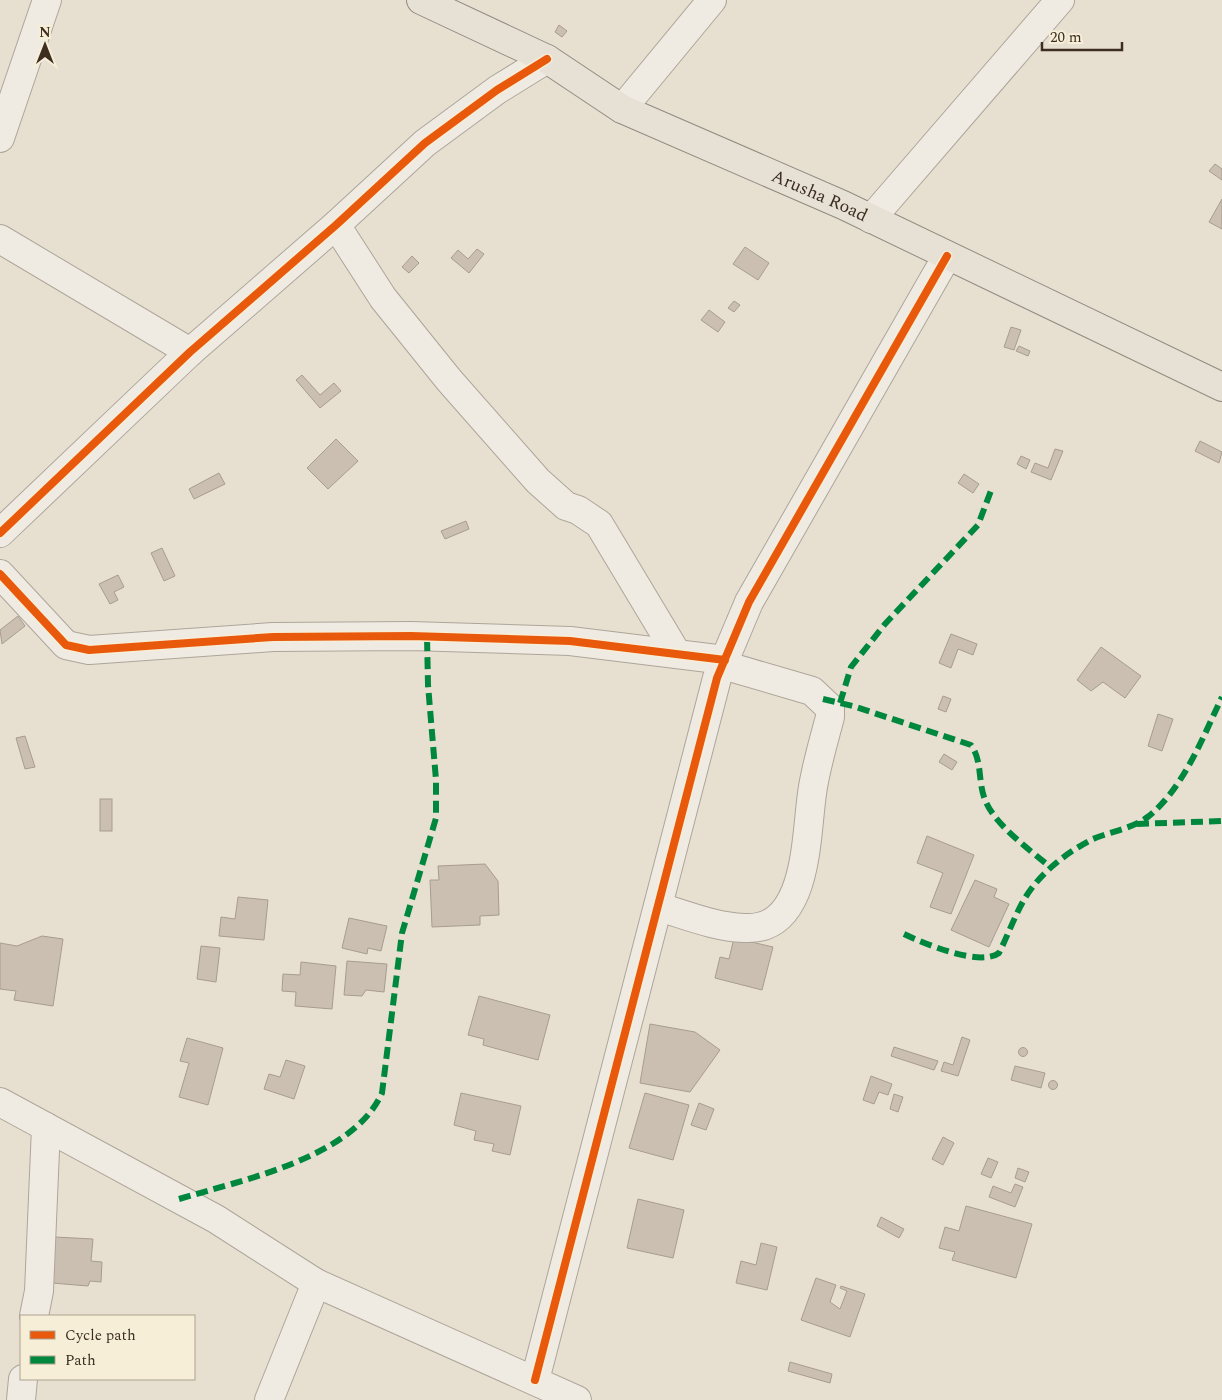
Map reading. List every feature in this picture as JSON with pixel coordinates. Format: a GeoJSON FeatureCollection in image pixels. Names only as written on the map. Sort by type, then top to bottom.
{"type":"FeatureCollection","features":[{"type":"Feature","properties":{"kind":"main road","name":"Arusha Road"},"geometry":{"type":"LineString","coordinates":[[421,0],[547,59],[622,109],[871,219],[1222,387]]}},
{"type":"Feature","properties":{"kind":"street"},"geometry":{"type":"LineString","coordinates":[[0,138],[47,0]]}},
{"type":"Feature","properties":{"kind":"street"},"geometry":{"type":"LineString","coordinates":[[622,109],[712,0]]}},
{"type":"Feature","properties":{"kind":"street"},"geometry":{"type":"LineString","coordinates":[[871,219],[1060,0]]}},
{"type":"Feature","properties":{"kind":"street"},"geometry":{"type":"LineString","coordinates":[[0,533],[190,352],[336,225],[425,143],[497,90],[547,59]]}},
{"type":"Feature","properties":{"kind":"street"},"geometry":{"type":"LineString","coordinates":[[336,225],[383,298],[449,380],[538,481],[566,506],[578,510],[599,524],[677,654]]}},
{"type":"Feature","properties":{"kind":"street"},"geometry":{"type":"LineString","coordinates":[[0,239],[190,352]]}},
{"type":"Feature","properties":{"kind":"street"},"geometry":{"type":"LineString","coordinates":[[535,1380],[717,678],[749,602],[948,256]]}},
{"type":"Feature","properties":{"kind":"street"},"geometry":{"type":"LineString","coordinates":[[0,574],[66,645],[89,650],[274,637],[411,636],[570,641],[677,654],[724,663],[812,691],[830,708],[830,717],[813,787],[806,848],[797,890],[784,913],[769,923],[745,929],[659,907]]}},
{"type":"Feature","properties":{"kind":"street"},"geometry":{"type":"LineString","coordinates":[[0,1102],[216,1219],[316,1283],[356,1303],[404,1321],[535,1380],[570,1398]]}},
{"type":"Feature","properties":{"kind":"street"},"geometry":{"type":"LineString","coordinates":[[34,1315],[39,1291],[46,1127]]}},
{"type":"Feature","properties":{"kind":"street"},"geometry":{"type":"LineString","coordinates":[[269,1400],[316,1283]]}},
{"type":"Feature","properties":{"kind":"street"},"geometry":{"type":"LineString","coordinates":[[21,1400],[23,1380]]}},
{"type":"Feature","properties":{"kind":"building"},"geometry":{"type":"Polygon","coordinates":[[[559,25],[567,31],[562,37],[555,32],[559,25]]]}},
{"type":"Feature","properties":{"kind":"building"},"geometry":{"type":"Polygon","coordinates":[[[1215,164],[1222,169],[1222,180],[1209,171],[1215,164]]]}},
{"type":"Feature","properties":{"kind":"building"},"geometry":{"type":"Polygon","coordinates":[[[1222,199],[1222,229],[1209,222],[1222,199]]]}},
{"type":"Feature","properties":{"kind":"building"},"geometry":{"type":"Polygon","coordinates":[[[745,247],[769,263],[758,280],[733,264],[745,247]]]}},
{"type":"Feature","properties":{"kind":"building"},"geometry":{"type":"Polygon","coordinates":[[[477,249],[484,254],[469,273],[451,258],[458,250],[468,259],[477,249]]]}},
{"type":"Feature","properties":{"kind":"building"},"geometry":{"type":"Polygon","coordinates":[[[412,256],[419,263],[409,273],[402,267],[412,256]]]}},
{"type":"Feature","properties":{"kind":"building"},"geometry":{"type":"Polygon","coordinates":[[[734,301],[740,305],[734,312],[728,308],[734,301]]]}},
{"type":"Feature","properties":{"kind":"building"},"geometry":{"type":"Polygon","coordinates":[[[709,310],[725,322],[718,332],[701,320],[709,310]]]}},
{"type":"Feature","properties":{"kind":"building"},"geometry":{"type":"Polygon","coordinates":[[[1011,327],[1021,330],[1014,350],[1004,347],[1011,327]]]}},
{"type":"Feature","properties":{"kind":"building"},"geometry":{"type":"Polygon","coordinates":[[[1019,346],[1030,351],[1028,356],[1016,351],[1019,346]]]}},
{"type":"Feature","properties":{"kind":"building"},"geometry":{"type":"Polygon","coordinates":[[[302,375],[320,395],[334,383],[341,391],[320,408],[296,380],[302,375]]]}},
{"type":"Feature","properties":{"kind":"building"},"geometry":{"type":"Polygon","coordinates":[[[336,439],[358,461],[328,489],[307,468],[336,439]]]}},
{"type":"Feature","properties":{"kind":"building"},"geometry":{"type":"Polygon","coordinates":[[[1200,441],[1222,452],[1219,463],[1195,451],[1200,441]]]}},
{"type":"Feature","properties":{"kind":"building"},"geometry":{"type":"Polygon","coordinates":[[[1055,449],[1063,451],[1051,480],[1031,472],[1035,463],[1048,468],[1055,449]]]}},
{"type":"Feature","properties":{"kind":"building"},"geometry":{"type":"Polygon","coordinates":[[[1021,456],[1030,460],[1026,469],[1017,464],[1021,456]]]}},
{"type":"Feature","properties":{"kind":"building"},"geometry":{"type":"Polygon","coordinates":[[[219,473],[225,484],[194,499],[189,489],[219,473]]]}},
{"type":"Feature","properties":{"kind":"building"},"geometry":{"type":"Polygon","coordinates":[[[964,474],[979,484],[973,493],[958,483],[964,474]]]}},
{"type":"Feature","properties":{"kind":"building"},"geometry":{"type":"Polygon","coordinates":[[[466,521],[469,529],[445,539],[441,531],[466,521]]]}},
{"type":"Feature","properties":{"kind":"building"},"geometry":{"type":"Polygon","coordinates":[[[162,548],[175,576],[164,581],[151,553],[162,548]]]}},
{"type":"Feature","properties":{"kind":"building"},"geometry":{"type":"Polygon","coordinates":[[[118,575],[124,587],[114,592],[118,600],[110,604],[99,584],[118,575]]]}},
{"type":"Feature","properties":{"kind":"building"},"geometry":{"type":"Polygon","coordinates":[[[18,616],[25,626],[2,644],[0,630],[18,616]]]}},
{"type":"Feature","properties":{"kind":"building"},"geometry":{"type":"Polygon","coordinates":[[[951,634],[977,644],[973,655],[958,649],[951,668],[939,663],[951,634]]]}},
{"type":"Feature","properties":{"kind":"building"},"geometry":{"type":"Polygon","coordinates":[[[1101,647],[1141,676],[1125,698],[1103,682],[1091,691],[1077,680],[1101,647]]]}},
{"type":"Feature","properties":{"kind":"building"},"geometry":{"type":"Polygon","coordinates":[[[943,696],[951,699],[946,712],[938,709],[943,696]]]}},
{"type":"Feature","properties":{"kind":"building"},"geometry":{"type":"Polygon","coordinates":[[[1158,714],[1173,719],[1162,751],[1148,746],[1158,714]]]}},
{"type":"Feature","properties":{"kind":"building"},"geometry":{"type":"Polygon","coordinates":[[[25,736],[35,767],[25,769],[16,738],[25,736]]]}},
{"type":"Feature","properties":{"kind":"building"},"geometry":{"type":"Polygon","coordinates":[[[944,754],[957,762],[952,770],[939,762],[944,754]]]}},
{"type":"Feature","properties":{"kind":"building"},"geometry":{"type":"Polygon","coordinates":[[[100,799],[112,799],[112,831],[100,831],[100,799]]]}},
{"type":"Feature","properties":{"kind":"building"},"geometry":{"type":"Polygon","coordinates":[[[927,836],[974,855],[951,914],[930,907],[943,873],[917,863],[927,836]]]}},
{"type":"Feature","properties":{"kind":"building"},"geometry":{"type":"Polygon","coordinates":[[[485,864],[498,881],[499,915],[480,916],[480,925],[432,927],[430,880],[439,880],[438,866],[485,864]]]}},
{"type":"Feature","properties":{"kind":"building"},"geometry":{"type":"Polygon","coordinates":[[[975,880],[997,889],[994,897],[1009,904],[989,947],[951,930],[975,880]]]}},
{"type":"Feature","properties":{"kind":"building"},"geometry":{"type":"Polygon","coordinates":[[[238,897],[268,900],[264,940],[219,936],[221,917],[235,919],[238,897]]]}},
{"type":"Feature","properties":{"kind":"building"},"geometry":{"type":"Polygon","coordinates":[[[349,918],[387,926],[381,951],[368,948],[367,954],[342,948],[349,918]]]}},
{"type":"Feature","properties":{"kind":"building"},"geometry":{"type":"Polygon","coordinates":[[[42,936],[63,939],[53,1006],[14,1000],[16,991],[0,989],[0,943],[17,946],[42,936]]]}},
{"type":"Feature","properties":{"kind":"building"},"geometry":{"type":"Polygon","coordinates":[[[734,938],[773,947],[762,990],[715,978],[720,957],[729,959],[734,938]]]}},
{"type":"Feature","properties":{"kind":"building"},"geometry":{"type":"Polygon","coordinates":[[[201,946],[220,948],[216,982],[197,979],[201,946]]]}},
{"type":"Feature","properties":{"kind":"building"},"geometry":{"type":"Polygon","coordinates":[[[347,961],[387,964],[384,992],[366,990],[362,996],[344,995],[347,961]]]}},
{"type":"Feature","properties":{"kind":"building"},"geometry":{"type":"Polygon","coordinates":[[[301,962],[336,966],[332,1009],[295,1006],[296,992],[282,991],[283,974],[300,975],[301,962]]]}},
{"type":"Feature","properties":{"kind":"building"},"geometry":{"type":"Polygon","coordinates":[[[479,996],[550,1015],[538,1060],[483,1045],[484,1039],[468,1035],[479,996]]]}},
{"type":"Feature","properties":{"kind":"building"},"geometry":{"type":"Polygon","coordinates":[[[650,1024],[695,1032],[720,1050],[690,1092],[640,1083],[650,1024]]]}},
{"type":"Feature","properties":{"kind":"building"},"geometry":{"type":"Polygon","coordinates":[[[962,1037],[970,1040],[958,1076],[941,1071],[944,1062],[953,1065],[962,1037]]]}},
{"type":"Feature","properties":{"kind":"building"},"geometry":{"type":"Polygon","coordinates":[[[187,1038],[223,1048],[208,1105],[179,1097],[189,1063],[180,1061],[187,1038]]]}},
{"type":"Feature","properties":{"kind":"building"},"geometry":{"type":"Polygon","coordinates":[[[894,1047],[938,1061],[934,1070],[891,1056],[894,1047]]]}},
{"type":"Feature","properties":{"kind":"building"},"geometry":{"type":"Polygon","coordinates":[[[1023,1047],[1028,1052],[1023,1057],[1018,1052],[1023,1047]]]}},
{"type":"Feature","properties":{"kind":"building"},"geometry":{"type":"Polygon","coordinates":[[[286,1060],[305,1066],[294,1099],[264,1089],[269,1074],[280,1077],[286,1060]]]}},
{"type":"Feature","properties":{"kind":"building"},"geometry":{"type":"Polygon","coordinates":[[[1015,1066],[1045,1073],[1041,1088],[1011,1080],[1015,1066]]]}},
{"type":"Feature","properties":{"kind":"building"},"geometry":{"type":"Polygon","coordinates":[[[871,1076],[892,1084],[888,1095],[879,1092],[874,1104],[863,1100],[871,1076]]]}},
{"type":"Feature","properties":{"kind":"building"},"geometry":{"type":"Polygon","coordinates":[[[1053,1080],[1058,1085],[1053,1090],[1048,1085],[1053,1080]]]}},
{"type":"Feature","properties":{"kind":"building"},"geometry":{"type":"Polygon","coordinates":[[[461,1093],[521,1106],[510,1155],[492,1151],[494,1144],[474,1140],[476,1131],[454,1125],[461,1093]]]}},
{"type":"Feature","properties":{"kind":"building"},"geometry":{"type":"Polygon","coordinates":[[[645,1093],[689,1105],[673,1160],[629,1148],[645,1093]]]}},
{"type":"Feature","properties":{"kind":"building"},"geometry":{"type":"Polygon","coordinates":[[[894,1094],[903,1097],[898,1112],[890,1109],[894,1094]]]}},
{"type":"Feature","properties":{"kind":"building"},"geometry":{"type":"Polygon","coordinates":[[[699,1103],[714,1109],[706,1130],[691,1125],[699,1103]]]}},
{"type":"Feature","properties":{"kind":"building"},"geometry":{"type":"Polygon","coordinates":[[[943,1137],[954,1143],[943,1165],[932,1159],[943,1137]]]}},
{"type":"Feature","properties":{"kind":"building"},"geometry":{"type":"Polygon","coordinates":[[[988,1158],[998,1162],[991,1178],[981,1174],[988,1158]]]}},
{"type":"Feature","properties":{"kind":"building"},"geometry":{"type":"Polygon","coordinates":[[[1018,1168],[1029,1172],[1025,1182],[1015,1178],[1018,1168]]]}},
{"type":"Feature","properties":{"kind":"building"},"geometry":{"type":"Polygon","coordinates":[[[1015,1184],[1023,1187],[1015,1207],[989,1197],[993,1186],[1011,1193],[1015,1184]]]}},
{"type":"Feature","properties":{"kind":"building"},"geometry":{"type":"Polygon","coordinates":[[[638,1199],[684,1210],[673,1258],[627,1248],[638,1199]]]}},
{"type":"Feature","properties":{"kind":"building"},"geometry":{"type":"Polygon","coordinates":[[[966,1206],[1032,1224],[1016,1278],[952,1260],[955,1252],[939,1248],[945,1227],[959,1231],[966,1206]]]}},
{"type":"Feature","properties":{"kind":"building"},"geometry":{"type":"Polygon","coordinates":[[[881,1217],[904,1229],[899,1238],[877,1226],[881,1217]]]}},
{"type":"Feature","properties":{"kind":"building"},"geometry":{"type":"Polygon","coordinates":[[[55,1237],[93,1239],[91,1261],[102,1262],[101,1282],[90,1281],[88,1286],[52,1283],[55,1237]]]}},
{"type":"Feature","properties":{"kind":"building"},"geometry":{"type":"Polygon","coordinates":[[[761,1243],[777,1247],[767,1290],[736,1283],[741,1261],[756,1265],[761,1243]]]}},
{"type":"Feature","properties":{"kind":"building"},"geometry":{"type":"Polygon","coordinates":[[[816,1278],[836,1285],[830,1302],[840,1309],[847,1291],[840,1288],[841,1286],[865,1294],[850,1337],[801,1320],[816,1278]]]}},
{"type":"Feature","properties":{"kind":"building"},"geometry":{"type":"Polygon","coordinates":[[[790,1362],[832,1374],[830,1383],[788,1371],[790,1362]]]}},
{"type":"Feature","properties":{"kind":"marked path"},"geometry":{"type":"LineString","coordinates":[[840,703],[851,667],[885,624],[978,525],[992,488]]}},
{"type":"Feature","properties":{"kind":"marked path"},"geometry":{"type":"LineString","coordinates":[[179,1199],[263,1174],[322,1150],[347,1134],[368,1115],[382,1093],[402,933],[436,818],[436,780],[428,685],[427,636]]}},
{"type":"Feature","properties":{"kind":"marked path"},"geometry":{"type":"LineString","coordinates":[[904,934],[938,948],[966,956],[990,957],[999,953],[1025,898],[1046,872],[1083,844],[1136,824],[1149,816],[1161,804],[1192,761],[1222,697]]}},
{"type":"Feature","properties":{"kind":"marked path"},"geometry":{"type":"LineString","coordinates":[[823,699],[853,706],[971,745],[977,757],[982,790],[988,807],[1012,835],[1050,867]]}},
{"type":"Feature","properties":{"kind":"marked path"},"geometry":{"type":"LineString","coordinates":[[1137,824],[1222,821]]}},
{"type":"Feature","properties":{"kind":"cycle path"},"geometry":{"type":"LineString","coordinates":[[0,533],[190,352],[336,225],[425,143],[497,90],[547,59]]}},
{"type":"Feature","properties":{"kind":"cycle path"},"geometry":{"type":"LineString","coordinates":[[535,1380],[717,678],[749,602],[947,256]]}},
{"type":"Feature","properties":{"kind":"cycle path"},"geometry":{"type":"LineString","coordinates":[[0,574],[66,645],[89,650],[273,637],[411,636],[570,641],[725,660]]}}]}
